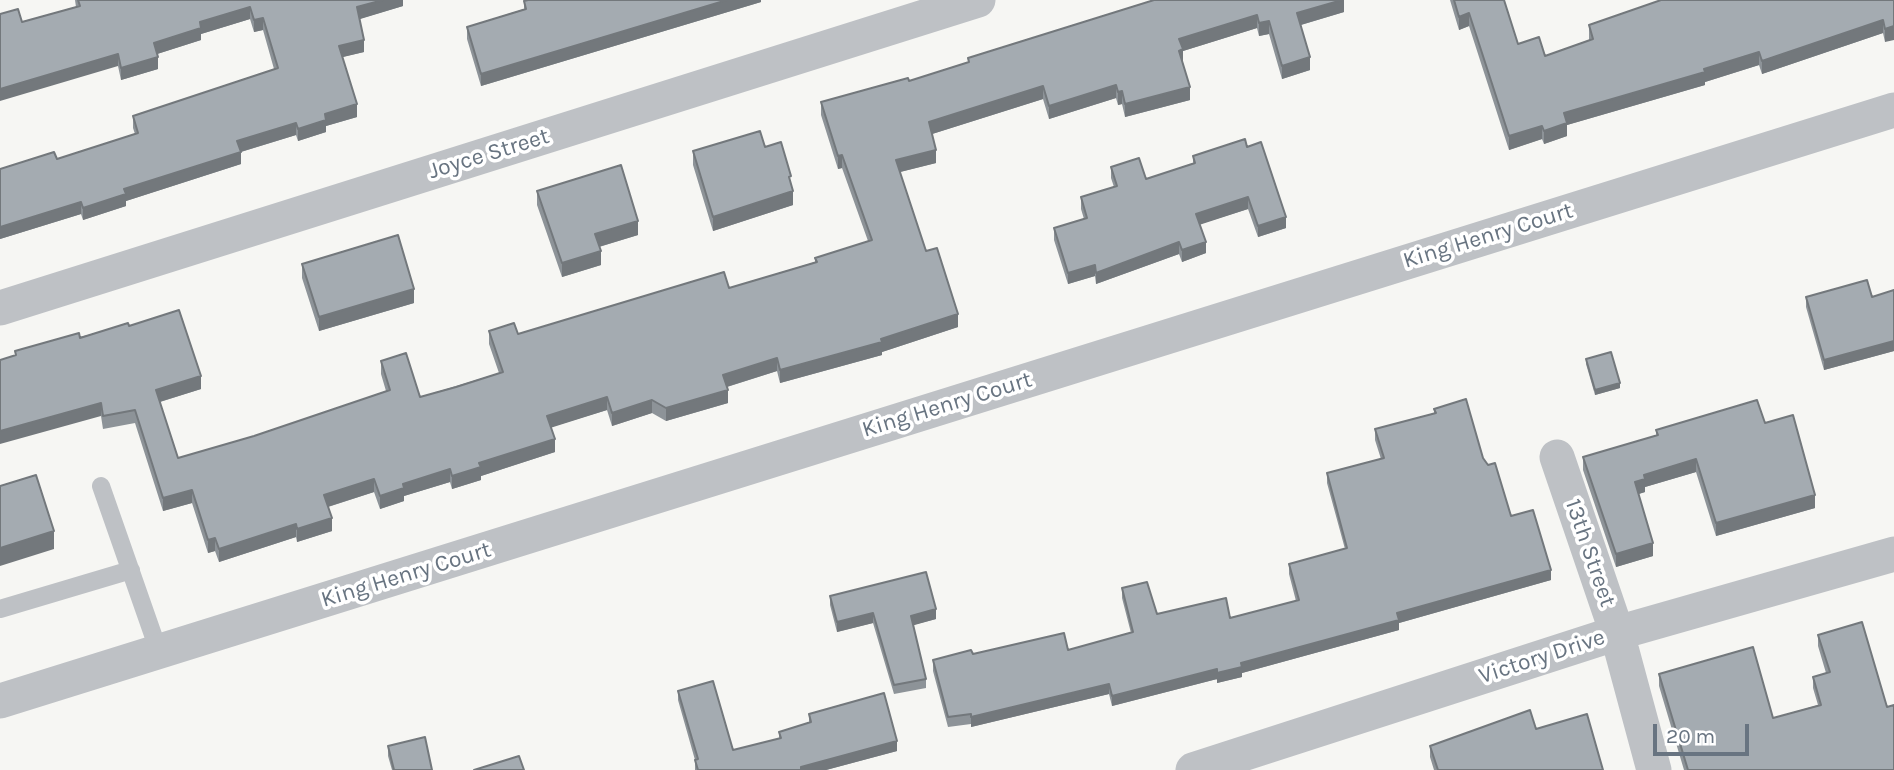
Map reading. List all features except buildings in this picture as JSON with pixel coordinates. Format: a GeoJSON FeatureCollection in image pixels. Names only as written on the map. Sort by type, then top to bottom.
{"type":"FeatureCollection","features":[{"type":"Feature","properties":{"kind":"street","name":"Joyce Street"},"geometry":{"type":"LineString","coordinates":[[0,308],[978,0]]}},
{"type":"Feature","properties":{"kind":"street","name":"King Henry Court"},"geometry":{"type":"LineString","coordinates":[[0,701],[1894,110]]}},
{"type":"Feature","properties":{"kind":"street","name":"13th Street"},"geometry":{"type":"LineString","coordinates":[[1557,457],[1618,633],[1654,770]]}},
{"type":"Feature","properties":{"kind":"street","name":"Victory Drive"},"geometry":{"type":"LineString","coordinates":[[1193,770],[1618,633],[1894,554]]}},
{"type":"Feature","properties":{"kind":"lane"},"geometry":{"type":"LineString","coordinates":[[102,486],[159,652]]}},
{"type":"Feature","properties":{"kind":"lane"},"geometry":{"type":"LineString","coordinates":[[0,609],[131,570]]}}]}
